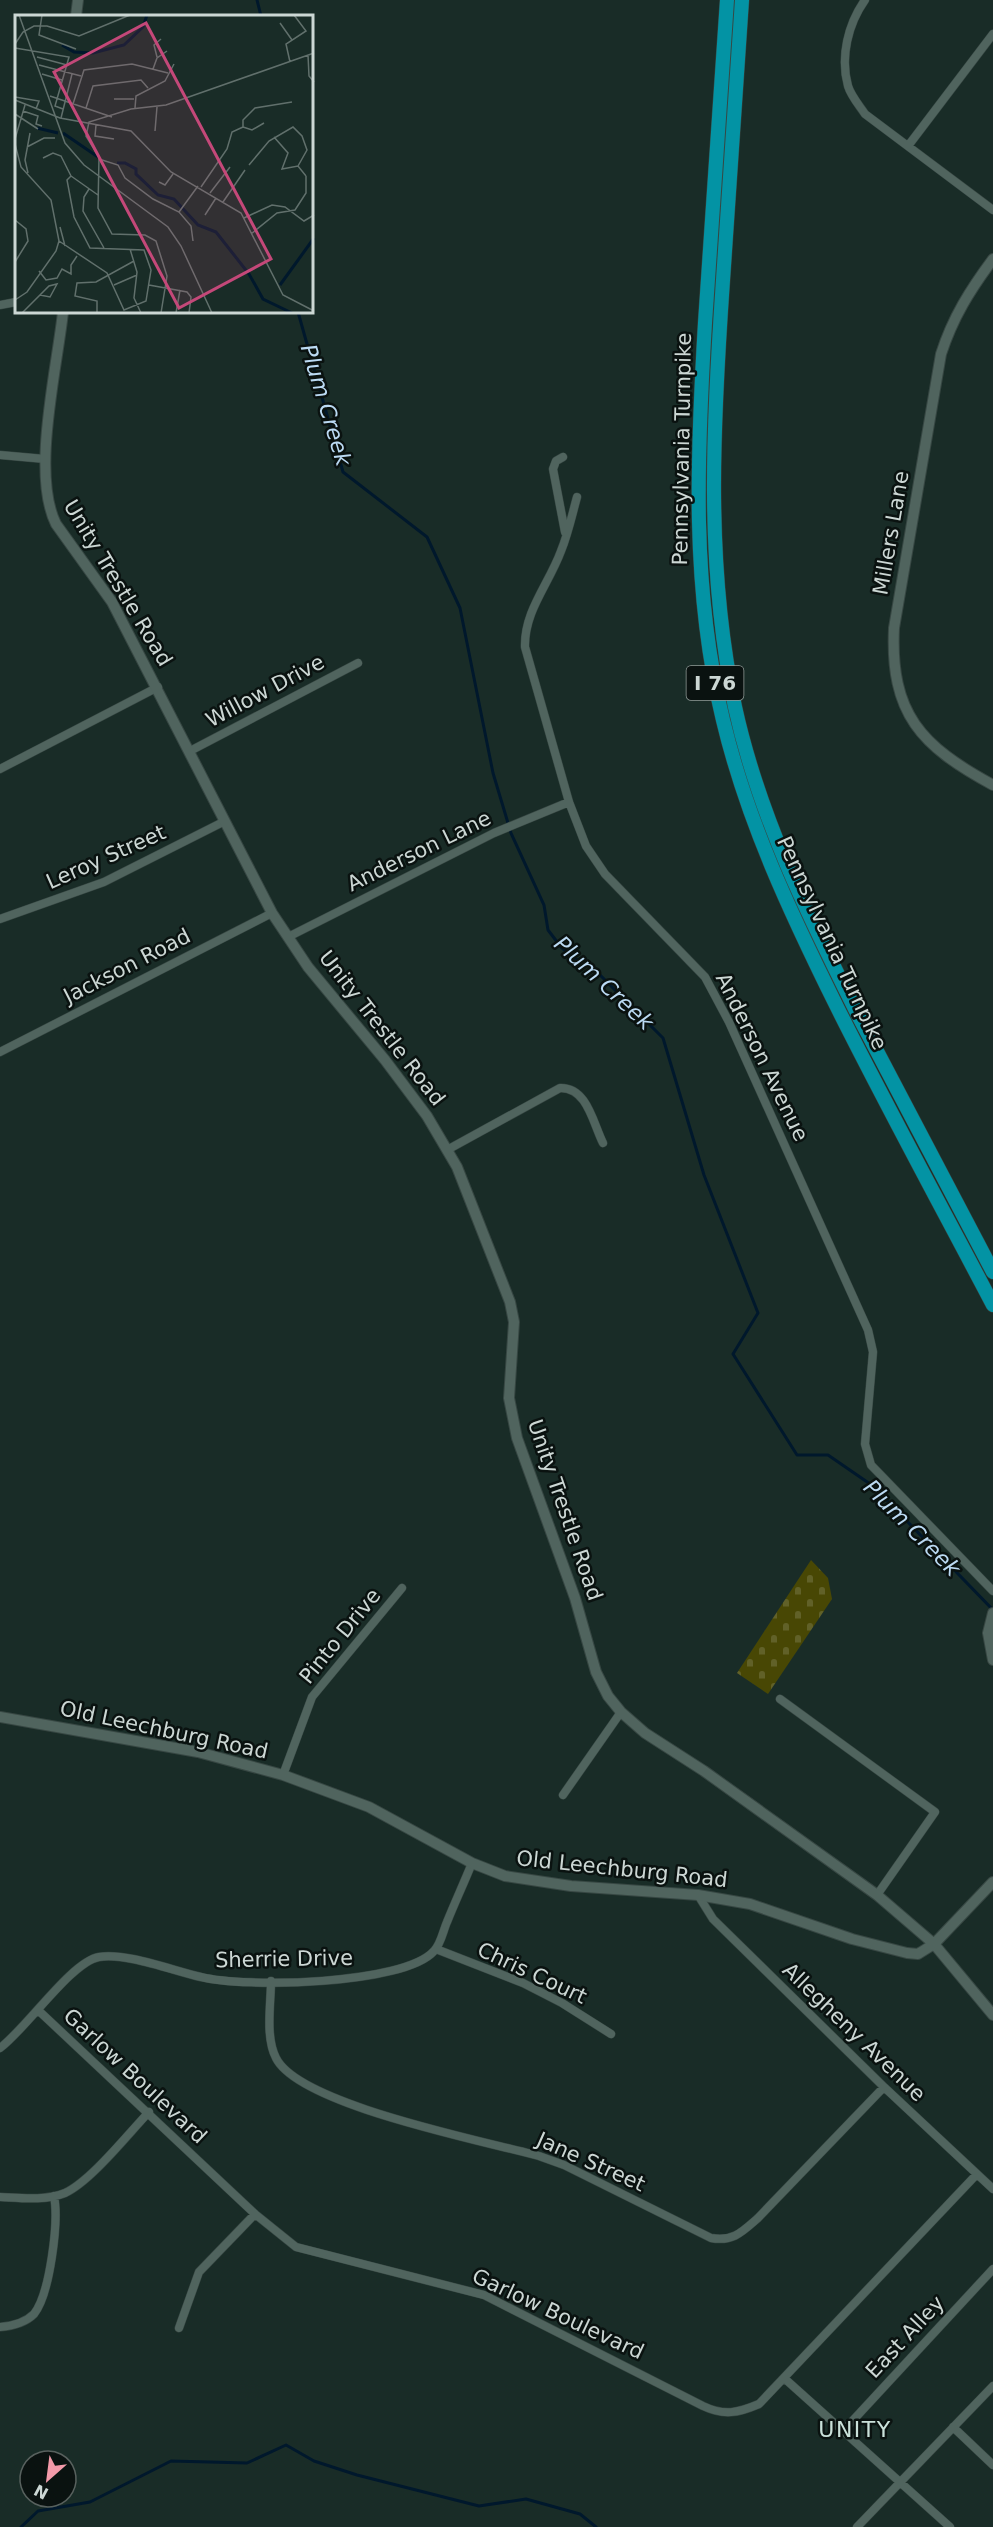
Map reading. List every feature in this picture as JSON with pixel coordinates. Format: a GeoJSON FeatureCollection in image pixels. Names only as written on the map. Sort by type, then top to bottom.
{"type":"FeatureCollection","features":[{"type":"Feature","properties":{"kind":"highway","name":"Pennsylvania Turnpike"},"geometry":{"type":"LineString","coordinates":[[727,0],[700,417],[698,504],[702,602],[723,719],[741,784],[781,893],[854,1041],[993,1305]]}},
{"type":"Feature","properties":{"kind":"highway","name":"Pennsylvania Turnpike"},"geometry":{"type":"LineString","coordinates":[[742,0],[720,313],[713,469],[715,577],[730,682],[762,800],[800,899],[993,1272]]}},
{"type":"Feature","properties":{"kind":"street"},"geometry":{"type":"LineString","coordinates":[[76,15],[78,0]]}},
{"type":"Feature","properties":{"kind":"street"},"geometry":{"type":"LineString","coordinates":[[864,0],[848,33],[848,85],[865,114],[993,210]]}},
{"type":"Feature","properties":{"kind":"street"},"geometry":{"type":"LineString","coordinates":[[908,146],[993,34]]}},
{"type":"Feature","properties":{"kind":"street","name":"Millers Lane"},"geometry":{"type":"LineString","coordinates":[[993,259],[965,295],[951,322],[940,354],[894,628],[892,658],[896,682],[908,714],[922,735],[950,760],[993,785]]}},
{"type":"Feature","properties":{"kind":"street"},"geometry":{"type":"LineString","coordinates":[[0,305],[15,302]]}},
{"type":"Feature","properties":{"kind":"street","name":"Unity Trestle Road"},"geometry":{"type":"LineString","coordinates":[[63,314],[45,459],[44,486],[53,518],[112,602],[158,687],[272,913],[308,967],[385,1060],[420,1107],[457,1167],[510,1302],[514,1322],[509,1398],[517,1438],[575,1598],[596,1672],[608,1696],[621,1712],[645,1733],[704,1772],[877,1895],[934,1944],[993,2015]]}},
{"type":"Feature","properties":{"kind":"street"},"geometry":{"type":"LineString","coordinates":[[0,455],[45,459]]}},
{"type":"Feature","properties":{"kind":"street"},"geometry":{"type":"LineString","coordinates":[[563,457],[556,461],[554,480],[566,533]]}},
{"type":"Feature","properties":{"kind":"street","name":"Anderson Avenue"},"geometry":{"type":"LineString","coordinates":[[577,497],[562,550],[531,611],[524,633],[525,647],[568,802],[586,846],[605,873],[705,977],[729,1022],[868,1330],[873,1352],[865,1444],[871,1466],[993,1591]]}},
{"type":"Feature","properties":{"kind":"street","name":"Willow Drive"},"geometry":{"type":"LineString","coordinates":[[190,751],[358,663]]}},
{"type":"Feature","properties":{"kind":"street"},"geometry":{"type":"LineString","coordinates":[[0,770],[158,687]]}},
{"type":"Feature","properties":{"kind":"street","name":"Anderson Lane"},"geometry":{"type":"LineString","coordinates":[[288,937],[494,832],[568,802]]}},
{"type":"Feature","properties":{"kind":"street","name":"Leroy Street"},"geometry":{"type":"LineString","coordinates":[[0,919],[104,882],[225,821]]}},
{"type":"Feature","properties":{"kind":"street","name":"Jackson Road"},"geometry":{"type":"LineString","coordinates":[[0,1052],[272,913]]}},
{"type":"Feature","properties":{"kind":"street"},"geometry":{"type":"LineString","coordinates":[[447,1150],[560,1088],[573,1088],[581,1095],[603,1143]]}},
{"type":"Feature","properties":{"kind":"street","name":"Pinto Drive"},"geometry":{"type":"LineString","coordinates":[[283,1775],[312,1697],[402,1588]]}},
{"type":"Feature","properties":{"kind":"street"},"geometry":{"type":"LineString","coordinates":[[992,1615],[988,1633],[993,1660]]}},
{"type":"Feature","properties":{"kind":"street"},"geometry":{"type":"LineString","coordinates":[[780,1699],[935,1812],[877,1895]]}},
{"type":"Feature","properties":{"kind":"street"},"geometry":{"type":"LineString","coordinates":[[563,1795],[621,1712]]}},
{"type":"Feature","properties":{"kind":"street","name":"Old Leechburg Road"},"geometry":{"type":"LineString","coordinates":[[0,1717],[198,1752],[283,1775],[369,1807],[472,1863],[525,1881],[698,1895],[766,1908],[852,1939],[907,1953],[918,1954],[934,1944]]}},
{"type":"Feature","properties":{"kind":"street"},"geometry":{"type":"LineString","coordinates":[[436,1949],[472,1863]]}},
{"type":"Feature","properties":{"kind":"street"},"geometry":{"type":"LineString","coordinates":[[934,1944],[993,1884]]}},
{"type":"Feature","properties":{"kind":"street","name":"Allegheny Avenue"},"geometry":{"type":"LineString","coordinates":[[698,1895],[713,1919],[884,2087],[993,2189]]}},
{"type":"Feature","properties":{"kind":"street","name":"Sherrie Drive"},"geometry":{"type":"LineString","coordinates":[[0,2048],[39,2011],[77,1968],[99,1957],[134,1961],[203,1978],[336,1981],[387,1973],[422,1961],[436,1949]]}},
{"type":"Feature","properties":{"kind":"street","name":"Chris Court"},"geometry":{"type":"LineString","coordinates":[[436,1949],[523,1983],[562,2003],[611,2034]]}},
{"type":"Feature","properties":{"kind":"street","name":"Jane Street"},"geometry":{"type":"LineString","coordinates":[[271,1981],[272,2042],[275,2057],[295,2078],[356,2107],[539,2156],[564,2165],[711,2238],[722,2240],[740,2235],[758,2218],[884,2087]]}},
{"type":"Feature","properties":{"kind":"street","name":"Garlow Boulevard"},"geometry":{"type":"LineString","coordinates":[[39,2011],[255,2214],[296,2247],[306,2252],[484,2295],[711,2410],[738,2414],[759,2404],[977,2174]]}},
{"type":"Feature","properties":{"kind":"street"},"geometry":{"type":"LineString","coordinates":[[0,2197],[54,2196],[66,2192],[84,2180],[149,2112]]}},
{"type":"Feature","properties":{"kind":"street"},"geometry":{"type":"LineString","coordinates":[[0,2326],[10,2326],[28,2319],[41,2302],[57,2211],[54,2196]]}},
{"type":"Feature","properties":{"kind":"street"},"geometry":{"type":"LineString","coordinates":[[179,2328],[199,2272],[255,2214]]}},
{"type":"Feature","properties":{"kind":"street","name":"East Alley"},"geometry":{"type":"LineString","coordinates":[[844,2430],[993,2269]]}},
{"type":"Feature","properties":{"kind":"street"},"geometry":{"type":"LineString","coordinates":[[784,2378],[950,2527]]}},
{"type":"Feature","properties":{"kind":"street"},"geometry":{"type":"LineString","coordinates":[[856,2527],[993,2386]]}},
{"type":"Feature","properties":{"kind":"street"},"geometry":{"type":"LineString","coordinates":[[953,2427],[993,2465]]}},
{"type":"Feature","properties":{"kind":"green space"},"geometry":{"type":"Polygon","coordinates":[[[811,1560],[828,1578],[832,1599],[768,1694],[737,1673],[811,1560]]]}},
{"type":"Feature","properties":{"kind":"waterway","name":"Plum Creek"},"geometry":{"type":"LineString","coordinates":[[257,0],[261,15]]}},
{"type":"Feature","properties":{"kind":"waterway","name":"Plum Creek"},"geometry":{"type":"LineString","coordinates":[[299,314],[343,472],[427,537],[460,608],[493,773],[511,833],[544,905],[548,930],[561,947],[575,959],[588,963],[663,1038],[704,1175],[758,1313],[733,1354],[797,1455],[828,1455],[873,1486],[993,1610]]}},
{"type":"Feature","properties":{"kind":"waterway"},"geometry":{"type":"LineString","coordinates":[[21,2527],[38,2511],[90,2502],[171,2461],[247,2463],[286,2445],[314,2461],[357,2475],[479,2506],[526,2499],[580,2514],[596,2527]]}},
{"type":"Feature","properties":{"kind":"district","name":"UNITY"},"geometry":{"type":"Point","coordinates":[855,2429]}}]}
